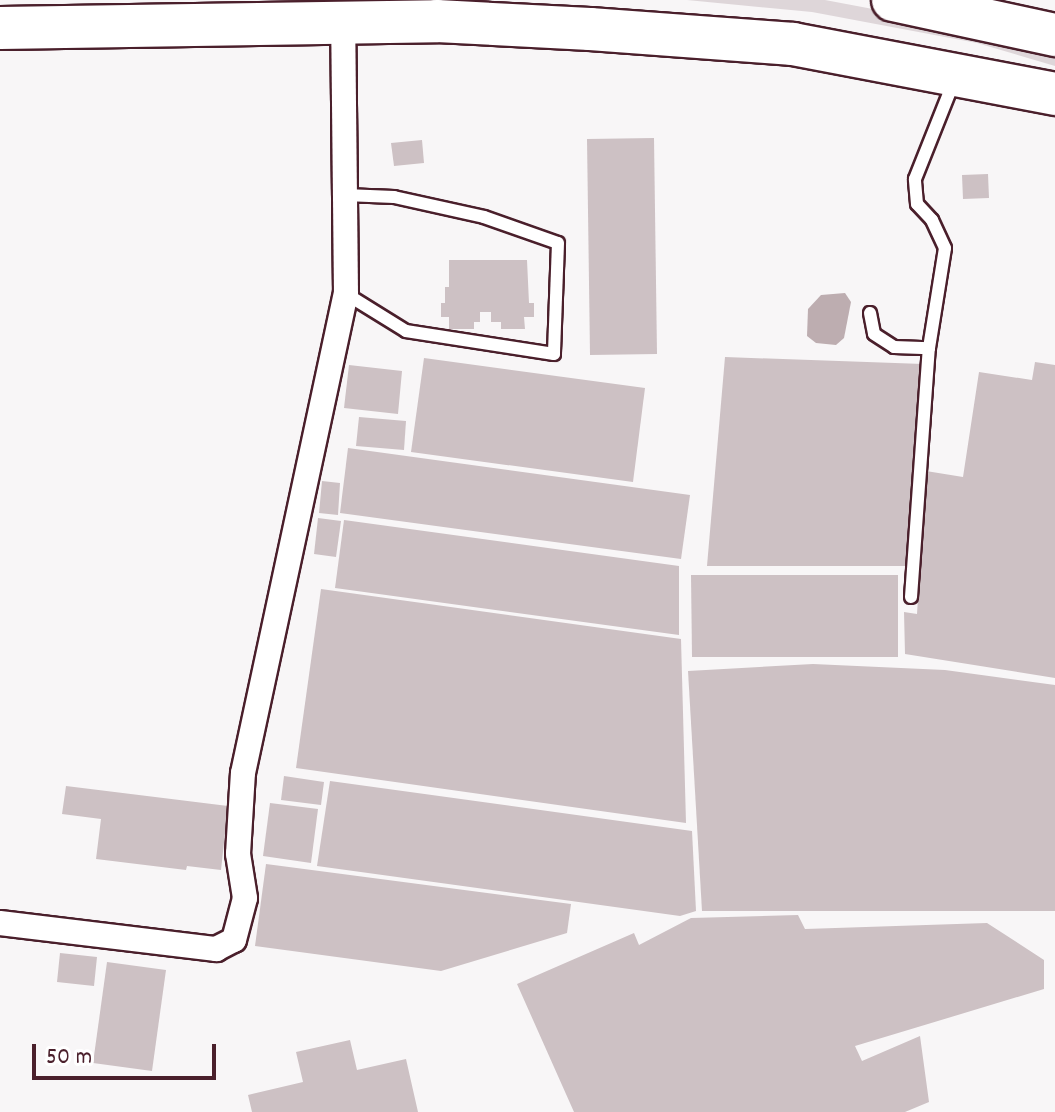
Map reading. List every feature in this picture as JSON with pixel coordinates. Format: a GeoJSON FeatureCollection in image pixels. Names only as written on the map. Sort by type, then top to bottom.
{"type":"FeatureCollection","features":[{"type":"Feature","properties":{"kind":"highway"},"geometry":{"type":"LineString","coordinates":[[893,0],[1055,35]]}},
{"type":"Feature","properties":{"kind":"highway"},"geometry":{"type":"LineString","coordinates":[[0,28],[437,21],[793,44],[1055,94]]}},
{"type":"Feature","properties":{"kind":"street"},"geometry":{"type":"LineString","coordinates":[[0,923],[216,949],[234,940],[245,898],[238,854],[243,773],[346,294],[343,24]]}},
{"type":"Feature","properties":{"kind":"lane"},"geometry":{"type":"LineString","coordinates":[[911,597],[929,348],[945,248],[932,220],[917,204],[915,179],[957,75]]}},
{"type":"Feature","properties":{"kind":"lane"},"geometry":{"type":"LineString","coordinates":[[345,195],[394,197],[424,203],[484,217],[558,243],[554,354],[406,331],[346,294]]}},
{"type":"Feature","properties":{"kind":"lane"},"geometry":{"type":"LineString","coordinates":[[870,313],[874,334],[894,347],[929,348]]}},
{"type":"Feature","properties":{"kind":"shaded area"},"geometry":{"type":"Polygon","coordinates":[[[687,0],[825,0],[979,29],[1055,52],[1055,66],[977,43],[812,12],[687,0]]]}},
{"type":"Feature","properties":{"kind":"shaded area"},"geometry":{"type":"Polygon","coordinates":[[[845,293],[851,302],[844,338],[836,345],[816,343],[807,336],[808,309],[821,295],[845,293]]]}},
{"type":"Feature","properties":{"kind":"building"},"geometry":{"type":"Polygon","coordinates":[[[654,138],[657,354],[590,355],[587,139],[654,138]]]}},
{"type":"Feature","properties":{"kind":"building"},"geometry":{"type":"Polygon","coordinates":[[[422,140],[424,163],[394,166],[391,143],[422,140]]]}},
{"type":"Feature","properties":{"kind":"building"},"geometry":{"type":"Polygon","coordinates":[[[988,174],[989,198],[963,199],[962,175],[988,174]]]}},
{"type":"Feature","properties":{"kind":"building"},"geometry":{"type":"Polygon","coordinates":[[[449,260],[527,260],[529,303],[534,303],[534,317],[524,317],[525,329],[501,329],[501,322],[491,322],[491,312],[480,312],[480,322],[474,322],[474,329],[449,329],[449,317],[441,317],[441,303],[445,303],[445,287],[449,287],[449,260]]]}},
{"type":"Feature","properties":{"kind":"building"},"geometry":{"type":"Polygon","coordinates":[[[725,357],[923,364],[908,566],[707,566],[725,357]]]}},
{"type":"Feature","properties":{"kind":"building"},"geometry":{"type":"Polygon","coordinates":[[[424,358],[645,388],[633,482],[411,452],[424,358]]]}},
{"type":"Feature","properties":{"kind":"building"},"geometry":{"type":"Polygon","coordinates":[[[1035,362],[1055,365],[1055,678],[905,654],[904,612],[917,614],[926,471],[963,477],[979,372],[1032,380],[1035,362]]]}},
{"type":"Feature","properties":{"kind":"building"},"geometry":{"type":"Polygon","coordinates":[[[349,365],[402,371],[398,414],[344,408],[349,365]]]}},
{"type":"Feature","properties":{"kind":"building"},"geometry":{"type":"Polygon","coordinates":[[[359,417],[406,421],[404,450],[356,446],[359,417]]]}},
{"type":"Feature","properties":{"kind":"building"},"geometry":{"type":"Polygon","coordinates":[[[348,448],[690,495],[681,559],[340,513],[348,448]]]}},
{"type":"Feature","properties":{"kind":"building"},"geometry":{"type":"Polygon","coordinates":[[[322,481],[340,483],[338,515],[319,513],[322,481]]]}},
{"type":"Feature","properties":{"kind":"building"},"geometry":{"type":"Polygon","coordinates":[[[318,518],[341,521],[336,557],[314,554],[318,518]]]}},
{"type":"Feature","properties":{"kind":"building"},"geometry":{"type":"Polygon","coordinates":[[[344,520],[679,566],[679,635],[335,588],[344,520]]]}},
{"type":"Feature","properties":{"kind":"building"},"geometry":{"type":"Polygon","coordinates":[[[691,575],[898,575],[898,657],[692,657],[691,575]]]}},
{"type":"Feature","properties":{"kind":"building"},"geometry":{"type":"Polygon","coordinates":[[[321,589],[681,639],[686,823],[296,768],[321,589]]]}},
{"type":"Feature","properties":{"kind":"building"},"geometry":{"type":"Polygon","coordinates":[[[813,664],[945,670],[1055,685],[1055,911],[702,911],[688,671],[813,664]]]}},
{"type":"Feature","properties":{"kind":"building"},"geometry":{"type":"Polygon","coordinates":[[[284,776],[324,782],[321,805],[281,800],[284,776]]]}},
{"type":"Feature","properties":{"kind":"building"},"geometry":{"type":"Polygon","coordinates":[[[330,781],[692,831],[696,911],[680,916],[317,866],[330,781]]]}},
{"type":"Feature","properties":{"kind":"building"},"geometry":{"type":"Polygon","coordinates":[[[66,786],[228,806],[221,870],[187,866],[186,870],[96,859],[101,819],[62,814],[66,786]]]}},
{"type":"Feature","properties":{"kind":"building"},"geometry":{"type":"Polygon","coordinates":[[[270,803],[318,809],[311,863],[263,856],[270,803]]]}},
{"type":"Feature","properties":{"kind":"building"},"geometry":{"type":"Polygon","coordinates":[[[266,864],[571,904],[567,933],[441,971],[255,946],[266,864]]]}},
{"type":"Feature","properties":{"kind":"building"},"geometry":{"type":"Polygon","coordinates":[[[798,915],[805,929],[987,923],[1044,960],[1044,989],[855,1046],[862,1061],[920,1036],[929,1102],[905,1112],[574,1112],[517,984],[634,933],[639,945],[691,918],[798,915]]]}},
{"type":"Feature","properties":{"kind":"building"},"geometry":{"type":"Polygon","coordinates":[[[60,953],[97,957],[94,986],[57,982],[60,953]]]}},
{"type":"Feature","properties":{"kind":"building"},"geometry":{"type":"Polygon","coordinates":[[[107,962],[166,970],[152,1071],[93,1063],[107,962]]]}},
{"type":"Feature","properties":{"kind":"building"},"geometry":{"type":"Polygon","coordinates":[[[350,1040],[357,1070],[406,1059],[418,1112],[252,1112],[248,1095],[303,1082],[296,1052],[350,1040]]]}}]}
